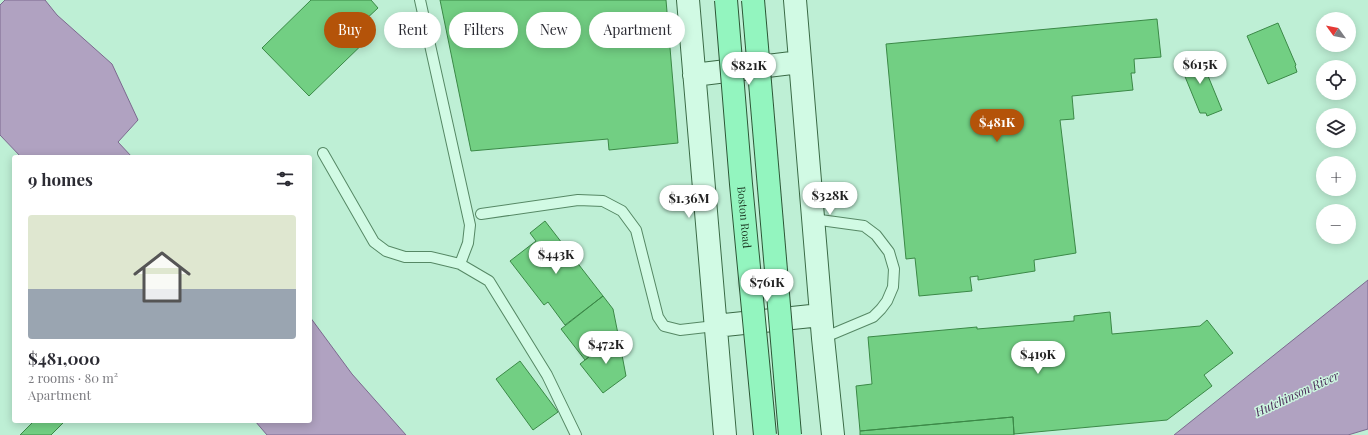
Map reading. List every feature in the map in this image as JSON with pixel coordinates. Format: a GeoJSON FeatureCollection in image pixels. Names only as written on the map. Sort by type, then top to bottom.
{"type":"FeatureCollection","features":[{"type":"Feature","properties":{"kind":"main road","name":"Boston Road"},"geometry":{"type":"LineString","coordinates":[[726,0],[741,184],[765,435]]}},
{"type":"Feature","properties":{"kind":"main road"},"geometry":{"type":"LineString","coordinates":[[753,0],[790,435]]}},
{"type":"Feature","properties":{"kind":"street"},"geometry":{"type":"LineString","coordinates":[[688,0],[725,435]]}},
{"type":"Feature","properties":{"kind":"street"},"geometry":{"type":"LineString","coordinates":[[795,0],[823,338],[833,435]]}},
{"type":"Feature","properties":{"kind":"street"},"geometry":{"type":"LineString","coordinates":[[694,75],[800,62]]}},
{"type":"Feature","properties":{"kind":"street"},"geometry":{"type":"LineString","coordinates":[[716,326],[821,315]]}},
{"type":"Feature","properties":{"kind":"lane"},"geometry":{"type":"LineString","coordinates":[[420,0],[470,225],[468,243],[460,264]]}},
{"type":"Feature","properties":{"kind":"lane"},"geometry":{"type":"LineString","coordinates":[[323,153],[374,242],[386,251],[405,258],[431,257],[460,264],[489,281],[547,375],[576,435]]}},
{"type":"Feature","properties":{"kind":"lane"},"geometry":{"type":"LineString","coordinates":[[481,214],[578,200],[603,201],[622,211],[636,230],[658,317],[664,326],[680,330],[716,326]]}},
{"type":"Feature","properties":{"kind":"lane"},"geometry":{"type":"LineString","coordinates":[[813,219],[864,226],[876,235],[890,252],[894,269],[893,287],[887,301],[873,317],[823,338]]}},
{"type":"Feature","properties":{"kind":"water"},"geometry":{"type":"Polygon","coordinates":[[[5,0],[45,0],[57,15],[112,64],[138,120],[118,142],[130,155],[19,155],[0,135],[0,5],[5,0]]]}},
{"type":"Feature","properties":{"kind":"water","name":"Hutchinson River"},"geometry":{"type":"Polygon","coordinates":[[[1368,280],[1368,429],[1348,435],[1174,435],[1368,280]]]}},
{"type":"Feature","properties":{"kind":"water"},"geometry":{"type":"Polygon","coordinates":[[[312,320],[352,374],[406,435],[267,435],[257,423],[312,423],[312,320]]]}},
{"type":"Feature","properties":{"kind":"building"},"geometry":{"type":"Polygon","coordinates":[[[311,0],[371,0],[378,8],[374,12],[324,12],[324,48],[359,48],[309,96],[262,48],[311,0]]]}},
{"type":"Feature","properties":{"kind":"building"},"geometry":{"type":"Polygon","coordinates":[[[440,0],[666,0],[667,12],[589,12],[589,48],[670,48],[678,143],[609,150],[608,139],[471,151],[450,48],[518,48],[518,12],[449,12],[449,44],[440,0]]]}},
{"type":"Feature","properties":{"kind":"building"},"geometry":{"type":"Polygon","coordinates":[[[1157,19],[1161,57],[1134,59],[1135,73],[1131,73],[1133,90],[1072,96],[1074,119],[1060,120],[1076,253],[1034,260],[1035,271],[978,280],[978,276],[970,277],[972,291],[919,296],[915,258],[906,259],[886,44],[1157,19]]]}},
{"type":"Feature","properties":{"kind":"building"},"geometry":{"type":"Polygon","coordinates":[[[1278,23],[1296,65],[1297,72],[1268,84],[1247,36],[1278,23]]]}},
{"type":"Feature","properties":{"kind":"building"},"geometry":{"type":"Polygon","coordinates":[[[1199,54],[1222,110],[1207,116],[1206,113],[1200,113],[1179,62],[1199,54]]]}},
{"type":"Feature","properties":{"kind":"building"},"geometry":{"type":"Polygon","coordinates":[[[545,221],[603,296],[565,325],[548,302],[544,305],[510,261],[536,241],[530,233],[545,221]]]}},
{"type":"Feature","properties":{"kind":"building"},"geometry":{"type":"Polygon","coordinates":[[[603,296],[613,309],[618,334],[585,360],[561,329],[603,296]]]}},
{"type":"Feature","properties":{"kind":"building"},"geometry":{"type":"Polygon","coordinates":[[[1110,312],[1112,334],[1200,326],[1207,320],[1233,353],[1204,375],[1212,386],[1167,420],[1014,434],[1013,417],[860,431],[856,386],[872,384],[868,337],[977,327],[977,329],[1074,321],[1074,316],[1110,312]]]}},
{"type":"Feature","properties":{"kind":"building"},"geometry":{"type":"Polygon","coordinates":[[[618,334],[626,376],[603,393],[580,364],[618,334]]]}},
{"type":"Feature","properties":{"kind":"building"},"geometry":{"type":"Polygon","coordinates":[[[520,361],[558,412],[533,430],[496,379],[520,361]]]}},
{"type":"Feature","properties":{"kind":"building"},"geometry":{"type":"Polygon","coordinates":[[[1013,417],[1014,435],[860,435],[860,431],[1013,417]]]}},
{"type":"Feature","properties":{"kind":"building"},"geometry":{"type":"Polygon","coordinates":[[[32,423],[63,423],[51,435],[20,435],[32,423]]]}}]}
